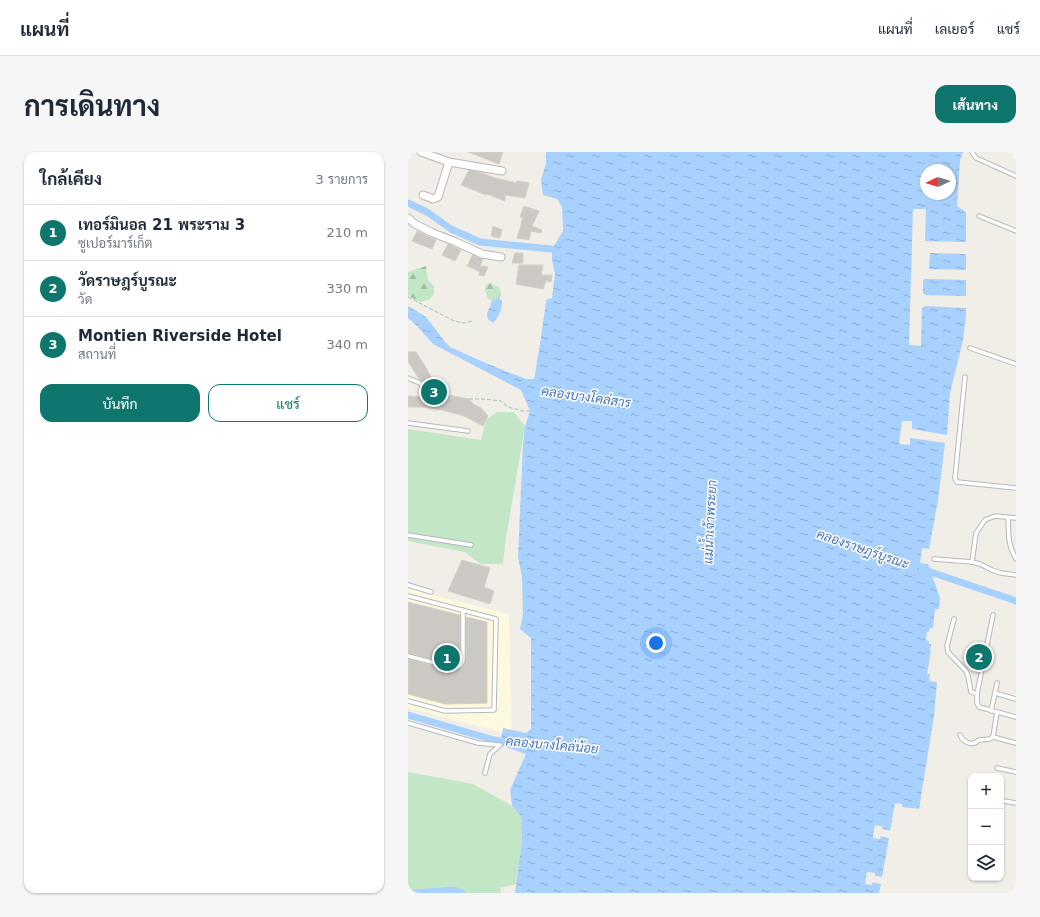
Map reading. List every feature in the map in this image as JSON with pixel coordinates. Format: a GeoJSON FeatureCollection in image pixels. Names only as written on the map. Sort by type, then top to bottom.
{"type":"FeatureCollection","features":[{"type":"Feature","properties":{"kind":"street"},"geometry":{"type":"LineString","coordinates":[[421,152],[449,162],[502,171]]}},
{"type":"Feature","properties":{"kind":"street"},"geometry":{"type":"LineString","coordinates":[[422,195],[433,199],[438,197],[449,162]]}},
{"type":"Feature","properties":{"kind":"street"},"geometry":{"type":"LineString","coordinates":[[408,218],[415,224],[433,233],[482,254],[501,257]]}},
{"type":"Feature","properties":{"kind":"lane"},"geometry":{"type":"LineString","coordinates":[[972,152],[976,158],[1016,176]]}},
{"type":"Feature","properties":{"kind":"lane"},"geometry":{"type":"LineString","coordinates":[[978,216],[1016,231]]}},
{"type":"Feature","properties":{"kind":"lane"},"geometry":{"type":"LineString","coordinates":[[970,348],[1016,364]]}},
{"type":"Feature","properties":{"kind":"lane"},"geometry":{"type":"LineString","coordinates":[[965,377],[955,478],[958,482],[1016,488]]}},
{"type":"Feature","properties":{"kind":"lane"},"geometry":{"type":"LineString","coordinates":[[408,378],[420,383],[424,390]]}},
{"type":"Feature","properties":{"kind":"lane"},"geometry":{"type":"LineString","coordinates":[[408,423],[468,431]]}},
{"type":"Feature","properties":{"kind":"lane"},"geometry":{"type":"LineString","coordinates":[[972,562],[976,533],[985,520],[995,516],[1016,518]]}},
{"type":"Feature","properties":{"kind":"lane"},"geometry":{"type":"LineString","coordinates":[[1008,518],[1009,543],[1016,559]]}},
{"type":"Feature","properties":{"kind":"lane"},"geometry":{"type":"LineString","coordinates":[[408,535],[471,545]]}},
{"type":"Feature","properties":{"kind":"lane"},"geometry":{"type":"LineString","coordinates":[[934,559],[972,562],[1001,573],[1016,575]]}},
{"type":"Feature","properties":{"kind":"lane"},"geometry":{"type":"LineString","coordinates":[[408,585],[431,592]]}},
{"type":"Feature","properties":{"kind":"lane"},"geometry":{"type":"LineString","coordinates":[[408,596],[496,619],[494,710],[445,711],[408,701]]}},
{"type":"Feature","properties":{"kind":"lane"},"geometry":{"type":"LineString","coordinates":[[408,656],[455,668],[460,666],[463,661],[463,610]]}},
{"type":"Feature","properties":{"kind":"lane"},"geometry":{"type":"LineString","coordinates":[[993,615],[977,694],[977,703],[979,707],[1016,717]]}},
{"type":"Feature","properties":{"kind":"lane"},"geometry":{"type":"LineString","coordinates":[[954,619],[947,646],[948,652],[966,671],[971,692],[977,694]]}},
{"type":"Feature","properties":{"kind":"lane"},"geometry":{"type":"LineString","coordinates":[[991,710],[997,683]]}},
{"type":"Feature","properties":{"kind":"lane"},"geometry":{"type":"LineString","coordinates":[[995,693],[1016,699]]}},
{"type":"Feature","properties":{"kind":"lane"},"geometry":{"type":"LineString","coordinates":[[993,737],[997,712]]}},
{"type":"Feature","properties":{"kind":"lane"},"geometry":{"type":"LineString","coordinates":[[408,723],[478,743],[500,745],[490,754],[485,773]]}},
{"type":"Feature","properties":{"kind":"lane"},"geometry":{"type":"LineString","coordinates":[[960,735],[966,742],[974,743],[982,739],[990,739],[993,737],[1016,743]]}},
{"type":"Feature","properties":{"kind":"lane"},"geometry":{"type":"LineString","coordinates":[[996,768],[1016,772]]}},
{"type":"Feature","properties":{"kind":"lane"},"geometry":{"type":"LineString","coordinates":[[1004,802],[1016,803]]}},
{"type":"Feature","properties":{"kind":"path"},"geometry":{"type":"LineString","coordinates":[[408,297],[454,321],[464,323],[472,321]]}},
{"type":"Feature","properties":{"kind":"path"},"geometry":{"type":"LineString","coordinates":[[469,399],[501,401],[508,407],[523,411],[530,411]]}},
{"type":"Feature","properties":{"kind":"shaded area"},"geometry":{"type":"Polygon","coordinates":[[[408,589],[509,614],[512,735],[408,708],[408,589]]]}},
{"type":"Feature","properties":{"kind":"green space"},"geometry":{"type":"Polygon","coordinates":[[[426,266],[428,280],[434,286],[434,294],[430,299],[420,302],[408,296],[408,272],[426,266]]]}},
{"type":"Feature","properties":{"kind":"green space"},"geometry":{"type":"Polygon","coordinates":[[[490,283],[499,287],[501,294],[499,298],[492,301],[488,299],[485,290],[486,285],[490,283]]]}},
{"type":"Feature","properties":{"kind":"green space"},"geometry":{"type":"Polygon","coordinates":[[[497,412],[514,412],[525,426],[503,564],[480,564],[465,552],[408,541],[408,429],[481,440],[486,420],[497,412]]]}},
{"type":"Feature","properties":{"kind":"green space"},"geometry":{"type":"Polygon","coordinates":[[[408,772],[473,784],[512,806],[521,815],[522,840],[516,884],[500,888],[501,893],[408,893],[408,772]]]}},
{"type":"Feature","properties":{"kind":"water"},"geometry":{"type":"Polygon","coordinates":[[[546,152],[963,152],[960,160],[957,206],[966,212],[966,316],[963,340],[950,393],[947,435],[912,429],[912,421],[902,421],[899,444],[910,445],[910,438],[945,443],[938,500],[929,549],[922,548],[920,563],[928,564],[940,598],[939,609],[935,609],[933,628],[930,628],[929,632],[927,632],[926,640],[929,641],[929,644],[931,644],[927,674],[930,674],[929,681],[937,682],[934,716],[919,809],[902,807],[902,804],[895,803],[890,831],[882,829],[883,827],[875,826],[873,838],[880,839],[881,836],[889,838],[882,877],[874,876],[875,873],[867,872],[865,883],[872,884],[872,882],[881,884],[879,893],[515,893],[522,840],[521,816],[512,806],[510,790],[526,754],[500,745],[503,728],[526,733],[531,729],[531,638],[520,629],[523,614],[522,577],[518,557],[523,444],[525,426],[530,411],[521,390],[433,344],[408,318],[408,306],[426,317],[450,347],[514,375],[534,378],[546,300],[552,298],[555,274],[552,260],[552,249],[563,231],[562,207],[557,199],[543,195],[541,179],[546,164],[546,152]]]}},
{"type":"Feature","properties":{"kind":"water"},"geometry":{"type":"Polygon","coordinates":[[[499,298],[502,301],[501,310],[493,323],[488,319],[487,314],[492,301],[499,298]]]}},
{"type":"Feature","properties":{"kind":"pier"},"geometry":{"type":"Polygon","coordinates":[[[913,209],[926,209],[925,241],[966,242],[966,254],[930,253],[929,269],[966,270],[966,280],[925,279],[923,281],[923,293],[925,295],[966,296],[966,308],[925,306],[922,308],[921,346],[909,345],[913,209]]]}},
{"type":"Feature","properties":{"kind":"pier"},"geometry":{"type":"Polygon","coordinates":[[[544,299],[546,300],[534,379],[526,379],[521,377],[521,375],[532,377],[544,299]]]}},
{"type":"Feature","properties":{"kind":"pier"},"geometry":{"type":"Polygon","coordinates":[[[875,825],[883,827],[883,830],[890,831],[889,833],[882,831],[881,828],[877,828],[875,837],[879,837],[881,834],[889,836],[889,838],[881,836],[880,839],[873,838],[875,825]]]}},
{"type":"Feature","properties":{"kind":"pier"},"geometry":{"type":"Polygon","coordinates":[[[867,872],[875,873],[875,876],[882,877],[881,879],[874,878],[869,874],[868,882],[873,880],[881,882],[881,884],[873,882],[872,885],[865,884],[867,872]]]}},
{"type":"Feature","properties":{"kind":"building"},"geometry":{"type":"Polygon","coordinates":[[[468,152],[503,152],[499,164],[468,152]]]}},
{"type":"Feature","properties":{"kind":"building"},"geometry":{"type":"Polygon","coordinates":[[[469,170],[517,183],[517,181],[529,183],[525,198],[505,195],[505,201],[461,185],[469,170]]]}},
{"type":"Feature","properties":{"kind":"building"},"geometry":{"type":"Polygon","coordinates":[[[524,206],[539,211],[532,226],[542,230],[541,233],[531,231],[529,240],[517,238],[523,218],[520,217],[524,206]]]}},
{"type":"Feature","properties":{"kind":"building"},"geometry":{"type":"Polygon","coordinates":[[[493,226],[502,230],[500,238],[491,236],[493,226]]]}},
{"type":"Feature","properties":{"kind":"building"},"geometry":{"type":"Polygon","coordinates":[[[417,231],[436,240],[432,249],[412,241],[417,231]]]}},
{"type":"Feature","properties":{"kind":"building"},"geometry":{"type":"Polygon","coordinates":[[[448,244],[461,250],[455,261],[442,255],[448,244]]]}},
{"type":"Feature","properties":{"kind":"building"},"geometry":{"type":"Polygon","coordinates":[[[515,253],[523,253],[523,263],[512,263],[515,253]]]}},
{"type":"Feature","properties":{"kind":"building"},"geometry":{"type":"Polygon","coordinates":[[[472,255],[483,259],[480,266],[488,267],[484,276],[479,275],[480,272],[466,265],[468,265],[472,255]]]}},
{"type":"Feature","properties":{"kind":"building"},"geometry":{"type":"Polygon","coordinates":[[[519,265],[543,265],[541,275],[552,275],[551,282],[546,281],[543,289],[516,284],[519,265]]]}},
{"type":"Feature","properties":{"kind":"building"},"geometry":{"type":"Polygon","coordinates":[[[408,352],[416,352],[436,386],[448,395],[469,399],[473,404],[481,408],[488,416],[483,426],[464,416],[442,410],[425,407],[408,407],[408,396],[423,397],[427,390],[423,381],[419,379],[408,361],[408,352]]]}},
{"type":"Feature","properties":{"kind":"building"},"geometry":{"type":"Polygon","coordinates":[[[462,560],[490,568],[484,587],[494,591],[490,604],[448,591],[462,560]]]}},
{"type":"Feature","properties":{"kind":"building"},"geometry":{"type":"Polygon","coordinates":[[[408,602],[460,615],[460,660],[458,663],[455,665],[408,653],[408,602]]]}},
{"type":"Feature","properties":{"kind":"building"},"geometry":{"type":"Polygon","coordinates":[[[466,617],[487,622],[487,703],[445,704],[408,694],[408,659],[454,671],[463,668],[466,661],[466,617]]]}},
{"type":"Feature","properties":{"kind":"waterway"},"geometry":{"type":"LineString","coordinates":[[408,203],[427,212],[451,229],[480,242],[552,249]]}},
{"type":"Feature","properties":{"kind":"waterway","name":"คลองราษฎร์บูรณะ"},"geometry":{"type":"LineString","coordinates":[[922,569],[1016,601]]}},
{"type":"Feature","properties":{"kind":"waterway","name":"คลองบางโคล่น้อย"},"geometry":{"type":"LineString","coordinates":[[408,715],[494,740],[510,743]]}},
{"type":"Feature","properties":{"kind":"waterway"},"geometry":{"type":"LineString","coordinates":[[415,893],[454,890],[462,893]]}},
{"type":"Feature","properties":{"kind":"place","name":"Montien Riverside Hotel"},"geometry":{"type":"Point","coordinates":[434,392]}},
{"type":"Feature","properties":{"kind":"place","name":"วัดราษฎร์บูรณะ"},"geometry":{"type":"Point","coordinates":[979,657]}},
{"type":"Feature","properties":{"kind":"place","name":"เทอร์มินอล 21 พระราม 3"},"geometry":{"type":"Point","coordinates":[447,658]}},
{"type":"Feature","properties":{"kind":"water label","name":"คลองบางโคล่สาร"},"geometry":{"type":"Point","coordinates":[586,397]}},
{"type":"Feature","properties":{"kind":"water label","name":"แม่น้ำเจ้าพระยา"},"geometry":{"type":"Point","coordinates":[710,522]}}]}
